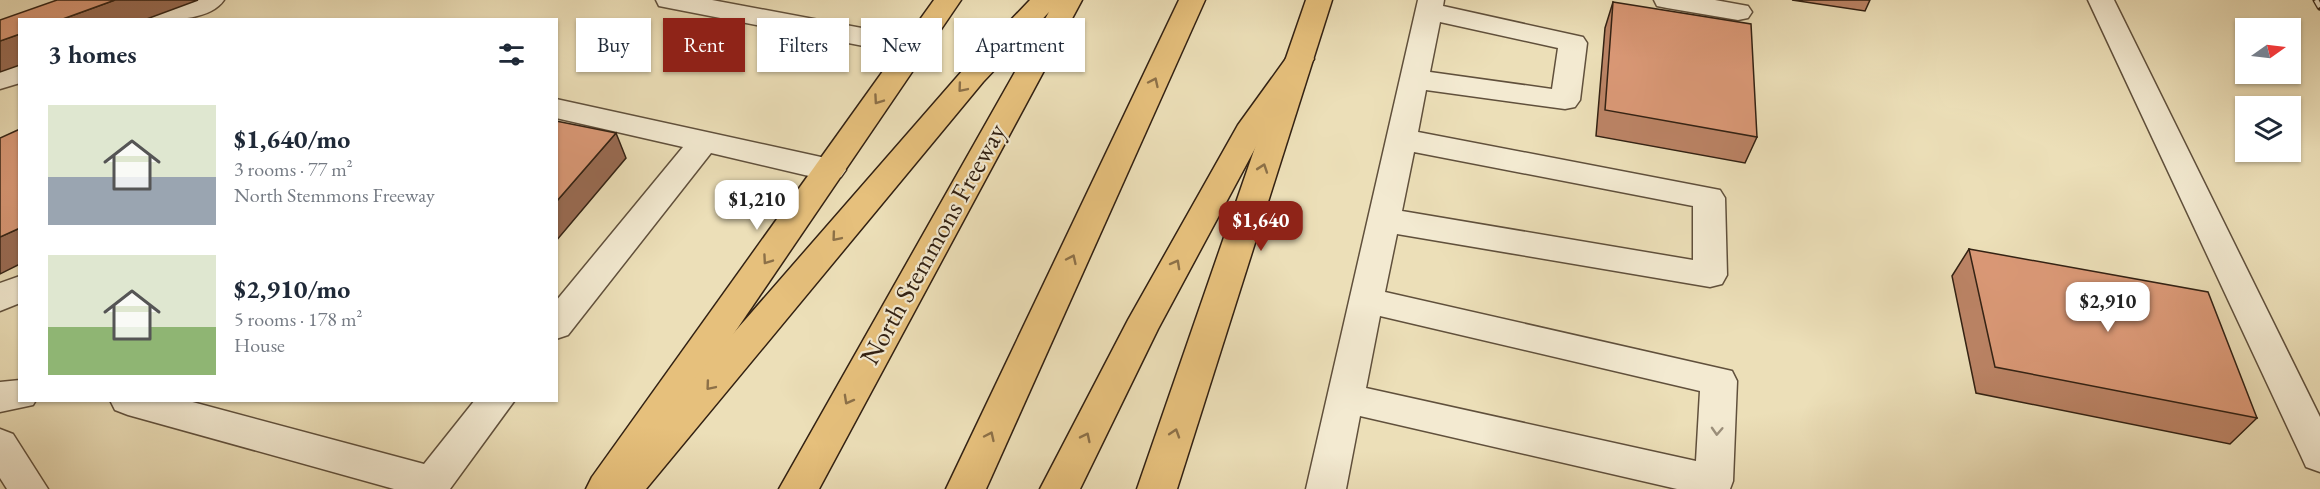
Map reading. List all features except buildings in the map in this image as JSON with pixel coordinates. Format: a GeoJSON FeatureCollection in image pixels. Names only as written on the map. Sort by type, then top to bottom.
{"type":"FeatureCollection","features":[{"type":"Feature","properties":{"kind":"main road"},"geometry":{"type":"LineString","coordinates":[[935,18],[948,0]]}},
{"type":"Feature","properties":{"kind":"main road"},"geometry":{"type":"LineString","coordinates":[[622,489],[973,75],[1045,0]]}},
{"type":"Feature","properties":{"kind":"main road","name":"North Stemmons Freeway"},"geometry":{"type":"LineString","coordinates":[[799,489],[1069,0]]}},
{"type":"Feature","properties":{"kind":"main road"},"geometry":{"type":"LineString","coordinates":[[966,489],[1192,0]]}},
{"type":"Feature","properties":{"kind":"main road"},"geometry":{"type":"LineString","coordinates":[[1157,489],[1320,0]]}},
{"type":"Feature","properties":{"kind":"main road"},"geometry":{"type":"LineString","coordinates":[[1060,489],[1140,329],[1253,125],[1300,59]]}},
{"type":"Feature","properties":{"kind":"main road"},"geometry":{"type":"LineString","coordinates":[[606,489],[898,72]]}},
{"type":"Feature","properties":{"kind":"lane"},"geometry":{"type":"LineString","coordinates":[[165,18],[211,0]]}},
{"type":"Feature","properties":{"kind":"lane"},"geometry":{"type":"LineString","coordinates":[[669,0],[767,18]]}},
{"type":"Feature","properties":{"kind":"lane"},"geometry":{"type":"LineString","coordinates":[[798,18],[813,0]]}},
{"type":"Feature","properties":{"kind":"lane"},"geometry":{"type":"LineString","coordinates":[[1667,0],[1738,12]]}},
{"type":"Feature","properties":{"kind":"lane"},"geometry":{"type":"LineString","coordinates":[[2101,0],[2320,456]]}},
{"type":"Feature","properties":{"kind":"lane"},"geometry":{"type":"LineString","coordinates":[[1326,489],[1429,6],[1573,43],[1565,100],[1414,79]]}},
{"type":"Feature","properties":{"kind":"lane"},"geometry":{"type":"LineString","coordinates":[[0,80],[18,74]]}},
{"type":"Feature","properties":{"kind":"lane"},"geometry":{"type":"LineString","coordinates":[[558,108],[830,170]]}},
{"type":"Feature","properties":{"kind":"lane"},"geometry":{"type":"LineString","coordinates":[[1383,220],[1710,275],[1709,198],[1401,139]]}},
{"type":"Feature","properties":{"kind":"lane"},"geometry":{"type":"LineString","coordinates":[[558,321],[567,297],[704,141]]}},
{"type":"Feature","properties":{"kind":"lane"},"geometry":{"type":"LineString","coordinates":[[0,298],[18,289]]}},
{"type":"Feature","properties":{"kind":"lane"},"geometry":{"type":"LineString","coordinates":[[1345,398],[1714,481],[1719,381],[1366,300]]}},
{"type":"Feature","properties":{"kind":"lane"},"geometry":{"type":"LineString","coordinates":[[0,397],[18,395]]}},
{"type":"Feature","properties":{"kind":"lane"},"geometry":{"type":"LineString","coordinates":[[135,402],[429,486],[495,402]]}},
{"type":"Feature","properties":{"kind":"lane"},"geometry":{"type":"LineString","coordinates":[[0,445],[26,488]]}},
{"type":"Feature","properties":{"kind":"railway"},"geometry":{"type":"LineString","coordinates":[[2316,0],[2320,7]]}}]}
